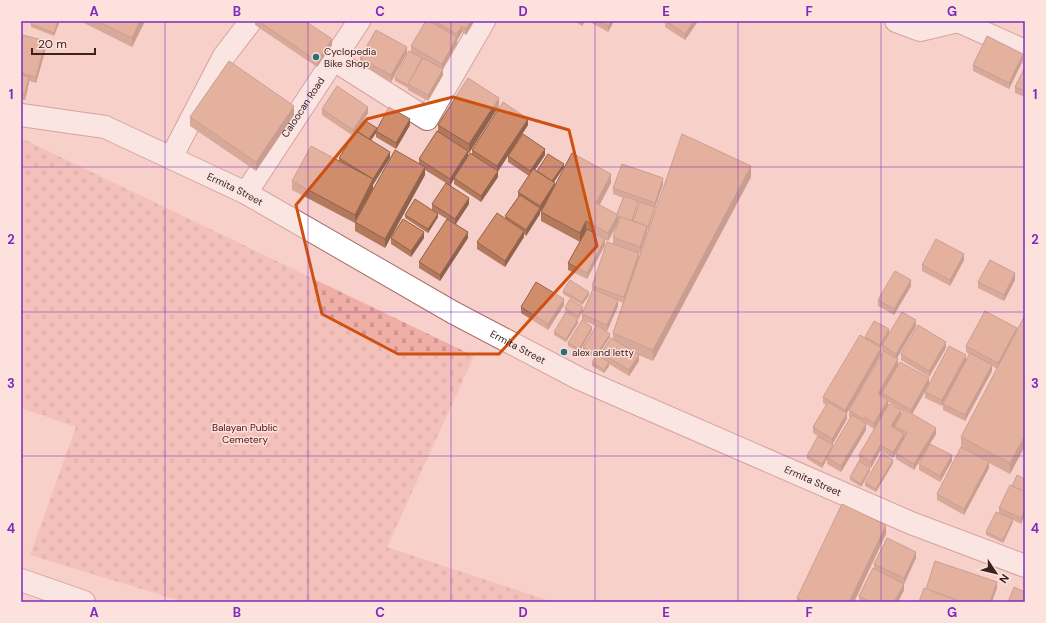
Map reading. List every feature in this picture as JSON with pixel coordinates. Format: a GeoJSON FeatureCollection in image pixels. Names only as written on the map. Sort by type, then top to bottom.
{"type":"FeatureCollection","features":[{"type":"Feature","properties":{"kind":"main road"},"geometry":{"type":"LineString","coordinates":[[171,158],[224,56],[251,21]]}},
{"type":"Feature","properties":{"kind":"main road","name":"Caloocan Road"},"geometry":{"type":"LineString","coordinates":[[246,193],[359,21]]}},
{"type":"Feature","properties":{"kind":"main road"},"geometry":{"type":"LineString","coordinates":[[334,60],[427,119],[484,21]]}},
{"type":"Feature","properties":{"kind":"main road"},"geometry":{"type":"LineString","coordinates":[[896,21],[920,30],[958,21],[1025,51]]}},
{"type":"Feature","properties":{"kind":"main road","name":"Ermita Street"},"geometry":{"type":"LineString","coordinates":[[21,115],[105,127],[246,193],[454,313],[580,379],[911,523],[1025,566]]}},
{"type":"Feature","properties":{"kind":"main road"},"geometry":{"type":"LineString","coordinates":[[21,580],[80,601]]}},
{"type":"Feature","properties":{"kind":"highlighted area"},"geometry":{"type":"Polygon","coordinates":[[[453,97],[569,130],[597,246],[499,354],[398,354],[322,314],[296,205],[367,119],[453,97]]]}},
{"type":"Feature","properties":{"kind":"green space","name":"Balayan Public Cemetery"},"geometry":{"type":"Polygon","coordinates":[[[21,138],[474,356],[387,547],[553,602],[184,602],[30,555],[76,427],[21,408],[21,138]]]}},
{"type":"Feature","properties":{"kind":"building"},"geometry":{"type":"Polygon","coordinates":[[[32,21],[58,21],[54,33],[31,24],[32,21]]]}},
{"type":"Feature","properties":{"kind":"building"},"geometry":{"type":"Polygon","coordinates":[[[97,21],[140,21],[132,38],[97,21]]]}},
{"type":"Feature","properties":{"kind":"building"},"geometry":{"type":"Polygon","coordinates":[[[258,21],[305,21],[332,39],[317,61],[258,21]]]}},
{"type":"Feature","properties":{"kind":"building"},"geometry":{"type":"Polygon","coordinates":[[[426,21],[429,21],[457,37],[442,64],[411,46],[426,21]]]}},
{"type":"Feature","properties":{"kind":"building"},"geometry":{"type":"Polygon","coordinates":[[[434,21],[471,21],[466,29],[462,26],[457,34],[434,21]]]}},
{"type":"Feature","properties":{"kind":"building"},"geometry":{"type":"Polygon","coordinates":[[[599,21],[611,21],[608,26],[599,21]]]}},
{"type":"Feature","properties":{"kind":"building"},"geometry":{"type":"Polygon","coordinates":[[[666,21],[694,21],[685,34],[666,21]]]}},
{"type":"Feature","properties":{"kind":"building"},"geometry":{"type":"Polygon","coordinates":[[[376,30],[407,47],[391,75],[360,58],[376,30]]]}},
{"type":"Feature","properties":{"kind":"building"},"geometry":{"type":"Polygon","coordinates":[[[23,35],[46,41],[36,77],[21,73],[21,43],[23,35]]]}},
{"type":"Feature","properties":{"kind":"building"},"geometry":{"type":"Polygon","coordinates":[[[987,36],[1023,54],[1009,83],[973,65],[987,36]]]}},
{"type":"Feature","properties":{"kind":"building"},"geometry":{"type":"Polygon","coordinates":[[[409,51],[422,58],[408,85],[395,78],[409,51]]]}},
{"type":"Feature","properties":{"kind":"building"},"geometry":{"type":"Polygon","coordinates":[[[423,58],[443,69],[428,95],[408,84],[423,58]]]}},
{"type":"Feature","properties":{"kind":"building"},"geometry":{"type":"Polygon","coordinates":[[[229,61],[294,106],[256,162],[190,117],[229,61]]]}},
{"type":"Feature","properties":{"kind":"building"},"geometry":{"type":"Polygon","coordinates":[[[1025,67],[1025,91],[1015,87],[1025,67]]]}},
{"type":"Feature","properties":{"kind":"building"},"geometry":{"type":"Polygon","coordinates":[[[21,75],[29,77],[25,94],[21,94],[21,75]]]}},
{"type":"Feature","properties":{"kind":"building"},"geometry":{"type":"Polygon","coordinates":[[[468,78],[499,98],[469,144],[438,125],[468,78]]]}},
{"type":"Feature","properties":{"kind":"building"},"geometry":{"type":"Polygon","coordinates":[[[337,86],[368,107],[353,130],[322,109],[337,86]]]}},
{"type":"Feature","properties":{"kind":"building"},"geometry":{"type":"Polygon","coordinates":[[[503,102],[528,119],[497,166],[472,150],[503,102]]]}},
{"type":"Feature","properties":{"kind":"building"},"geometry":{"type":"Polygon","coordinates":[[[389,107],[410,119],[396,143],[376,131],[389,107]]]}},
{"type":"Feature","properties":{"kind":"building"},"geometry":{"type":"Polygon","coordinates":[[[364,120],[377,128],[369,139],[357,131],[364,120]]]}},
{"type":"Feature","properties":{"kind":"building"},"geometry":{"type":"Polygon","coordinates":[[[356,131],[390,152],[373,179],[339,158],[356,131]]]}},
{"type":"Feature","properties":{"kind":"building"},"geometry":{"type":"Polygon","coordinates":[[[437,131],[468,151],[450,179],[419,159],[437,131]]]}},
{"type":"Feature","properties":{"kind":"building"},"geometry":{"type":"Polygon","coordinates":[[[523,134],[545,149],[530,171],[508,156],[523,134]]]}},
{"type":"Feature","properties":{"kind":"building"},"geometry":{"type":"Polygon","coordinates":[[[682,134],[751,166],[653,350],[613,333],[682,134]]]}},
{"type":"Feature","properties":{"kind":"building"},"geometry":{"type":"Polygon","coordinates":[[[311,146],[373,179],[355,215],[292,181],[311,146]]]}},
{"type":"Feature","properties":{"kind":"building"},"geometry":{"type":"Polygon","coordinates":[[[395,150],[425,167],[385,239],[355,222],[395,150]]]}},
{"type":"Feature","properties":{"kind":"building"},"geometry":{"type":"Polygon","coordinates":[[[470,153],[498,171],[481,196],[454,178],[470,153]]]}},
{"type":"Feature","properties":{"kind":"building"},"geometry":{"type":"Polygon","coordinates":[[[572,153],[611,174],[596,203],[618,215],[608,233],[586,221],[580,233],[541,212],[572,153]]]}},
{"type":"Feature","properties":{"kind":"building"},"geometry":{"type":"Polygon","coordinates":[[[548,154],[564,164],[552,181],[537,171],[548,154]]]}},
{"type":"Feature","properties":{"kind":"building"},"geometry":{"type":"Polygon","coordinates":[[[622,164],[663,178],[655,203],[613,188],[622,164]]]}},
{"type":"Feature","properties":{"kind":"building"},"geometry":{"type":"Polygon","coordinates":[[[533,169],[555,183],[540,206],[518,192],[533,169]]]}},
{"type":"Feature","properties":{"kind":"building"},"geometry":{"type":"Polygon","coordinates":[[[446,183],[469,198],[455,219],[432,204],[446,183]]]}},
{"type":"Feature","properties":{"kind":"building"},"geometry":{"type":"Polygon","coordinates":[[[520,195],[540,208],[526,230],[505,216],[520,195]]]}},
{"type":"Feature","properties":{"kind":"building"},"geometry":{"type":"Polygon","coordinates":[[[624,196],[638,201],[632,221],[620,217],[617,214],[624,196]]]}},
{"type":"Feature","properties":{"kind":"building"},"geometry":{"type":"Polygon","coordinates":[[[415,199],[438,214],[428,229],[405,215],[415,199]]]}},
{"type":"Feature","properties":{"kind":"building"},"geometry":{"type":"Polygon","coordinates":[[[640,202],[655,207],[648,227],[633,221],[640,202]]]}},
{"type":"Feature","properties":{"kind":"building"},"geometry":{"type":"Polygon","coordinates":[[[497,213],[524,231],[505,261],[477,242],[497,213]]]}},
{"type":"Feature","properties":{"kind":"building"},"geometry":{"type":"Polygon","coordinates":[[[620,217],[647,226],[640,247],[613,237],[620,217]]]}},
{"type":"Feature","properties":{"kind":"building"},"geometry":{"type":"Polygon","coordinates":[[[403,219],[424,232],[411,251],[391,238],[403,219]]]}},
{"type":"Feature","properties":{"kind":"building"},"geometry":{"type":"Polygon","coordinates":[[[447,219],[468,232],[440,275],[419,262],[447,219]]]}},
{"type":"Feature","properties":{"kind":"building"},"geometry":{"type":"Polygon","coordinates":[[[587,229],[605,239],[587,273],[568,263],[587,229]]]}},
{"type":"Feature","properties":{"kind":"building"},"geometry":{"type":"Polygon","coordinates":[[[936,239],[964,254],[950,280],[922,265],[936,239]]]}},
{"type":"Feature","properties":{"kind":"building"},"geometry":{"type":"Polygon","coordinates":[[[607,242],[639,253],[624,297],[592,286],[607,242]]]}},
{"type":"Feature","properties":{"kind":"building"},"geometry":{"type":"Polygon","coordinates":[[[990,260],[1015,273],[1004,295],[978,282],[990,260]]]}},
{"type":"Feature","properties":{"kind":"building"},"geometry":{"type":"Polygon","coordinates":[[[895,271],[911,280],[894,309],[878,300],[895,271]]]}},
{"type":"Feature","properties":{"kind":"building"},"geometry":{"type":"Polygon","coordinates":[[[570,280],[589,292],[582,302],[563,291],[570,280]]]}},
{"type":"Feature","properties":{"kind":"building"},"geometry":{"type":"Polygon","coordinates":[[[536,282],[564,299],[548,324],[521,307],[536,282]]]}},
{"type":"Feature","properties":{"kind":"building"},"geometry":{"type":"Polygon","coordinates":[[[593,289],[618,300],[607,325],[582,314],[593,289]]]}},
{"type":"Feature","properties":{"kind":"building"},"geometry":{"type":"Polygon","coordinates":[[[570,299],[583,307],[578,316],[565,308],[570,299]]]}},
{"type":"Feature","properties":{"kind":"building"},"geometry":{"type":"Polygon","coordinates":[[[985,311],[1017,328],[998,363],[966,346],[985,311]]]}},
{"type":"Feature","properties":{"kind":"building"},"geometry":{"type":"Polygon","coordinates":[[[566,312],[578,319],[566,339],[554,332],[566,312]]]}},
{"type":"Feature","properties":{"kind":"building"},"geometry":{"type":"Polygon","coordinates":[[[902,312],[916,320],[896,354],[882,345],[902,312]]]}},
{"type":"Feature","properties":{"kind":"building"},"geometry":{"type":"Polygon","coordinates":[[[1025,315],[1025,435],[1010,463],[961,437],[1025,315]]]}},
{"type":"Feature","properties":{"kind":"building"},"geometry":{"type":"Polygon","coordinates":[[[582,320],[592,327],[579,349],[568,343],[582,320]]]}},
{"type":"Feature","properties":{"kind":"building"},"geometry":{"type":"Polygon","coordinates":[[[874,321],[889,329],[880,345],[865,337],[874,321]]]}},
{"type":"Feature","properties":{"kind":"building"},"geometry":{"type":"Polygon","coordinates":[[[597,325],[610,334],[596,355],[583,347],[597,325]]]}},
{"type":"Feature","properties":{"kind":"building"},"geometry":{"type":"Polygon","coordinates":[[[918,325],[946,342],[929,371],[901,354],[918,325]]]}},
{"type":"Feature","properties":{"kind":"building"},"geometry":{"type":"Polygon","coordinates":[[[860,335],[881,348],[845,410],[823,397],[860,335]]]}},
{"type":"Feature","properties":{"kind":"building"},"geometry":{"type":"Polygon","coordinates":[[[611,338],[639,355],[629,370],[601,353],[611,338]]]}},
{"type":"Feature","properties":{"kind":"building"},"geometry":{"type":"Polygon","coordinates":[[[949,346],[966,355],[942,400],[925,392],[949,346]]]}},
{"type":"Feature","properties":{"kind":"building"},"geometry":{"type":"Polygon","coordinates":[[[884,351],[898,359],[878,394],[888,400],[874,423],[865,417],[863,419],[849,410],[884,351]]]}},
{"type":"Feature","properties":{"kind":"building"},"geometry":{"type":"Polygon","coordinates":[[[970,353],[992,365],[965,415],[943,404],[970,353]]]}},
{"type":"Feature","properties":{"kind":"building"},"geometry":{"type":"Polygon","coordinates":[[[597,355],[609,362],[604,370],[592,362],[597,355]]]}},
{"type":"Feature","properties":{"kind":"building"},"geometry":{"type":"Polygon","coordinates":[[[900,362],[929,378],[911,410],[882,393],[900,362]]]}},
{"type":"Feature","properties":{"kind":"building"},"geometry":{"type":"Polygon","coordinates":[[[828,402],[847,413],[832,439],[813,427],[828,402]]]}},
{"type":"Feature","properties":{"kind":"building"},"geometry":{"type":"Polygon","coordinates":[[[889,404],[901,410],[891,426],[904,434],[893,452],[880,445],[871,462],[859,455],[889,404]]]}},
{"type":"Feature","properties":{"kind":"building"},"geometry":{"type":"Polygon","coordinates":[[[904,409],[936,428],[914,464],[896,453],[907,433],[895,426],[904,409]]]}},
{"type":"Feature","properties":{"kind":"building"},"geometry":{"type":"Polygon","coordinates":[[[852,415],[866,424],[841,466],[827,457],[852,415]]]}},
{"type":"Feature","properties":{"kind":"building"},"geometry":{"type":"Polygon","coordinates":[[[818,436],[833,445],[822,464],[807,456],[818,436]]]}},
{"type":"Feature","properties":{"kind":"building"},"geometry":{"type":"Polygon","coordinates":[[[930,444],[952,455],[940,476],[919,464],[930,444]]]}},
{"type":"Feature","properties":{"kind":"building"},"geometry":{"type":"Polygon","coordinates":[[[961,447],[989,462],[964,509],[937,494],[961,447]]]}},
{"type":"Feature","properties":{"kind":"building"},"geometry":{"type":"Polygon","coordinates":[[[882,453],[893,460],[876,489],[865,483],[882,453]]]}},
{"type":"Feature","properties":{"kind":"building"},"geometry":{"type":"Polygon","coordinates":[[[859,461],[870,468],[861,484],[850,477],[859,461]]]}},
{"type":"Feature","properties":{"kind":"building"},"geometry":{"type":"Polygon","coordinates":[[[1017,475],[1025,479],[1025,492],[1012,486],[1017,475]]]}},
{"type":"Feature","properties":{"kind":"building"},"geometry":{"type":"Polygon","coordinates":[[[1010,485],[1025,492],[1025,509],[1021,518],[999,508],[1010,485]]]}},
{"type":"Feature","properties":{"kind":"building"},"geometry":{"type":"Polygon","coordinates":[[[842,504],[886,525],[849,602],[805,602],[797,598],[842,504]]]}},
{"type":"Feature","properties":{"kind":"building"},"geometry":{"type":"Polygon","coordinates":[[[996,512],[1013,519],[1003,540],[986,532],[996,512]]]}},
{"type":"Feature","properties":{"kind":"building"},"geometry":{"type":"Polygon","coordinates":[[[887,538],[916,552],[904,578],[874,564],[887,538]]]}},
{"type":"Feature","properties":{"kind":"building"},"geometry":{"type":"Polygon","coordinates":[[[935,561],[997,582],[990,602],[963,602],[926,589],[935,561]]]}},
{"type":"Feature","properties":{"kind":"building"},"geometry":{"type":"Polygon","coordinates":[[[873,568],[904,584],[894,602],[871,602],[859,596],[873,568]]]}},
{"type":"Feature","properties":{"kind":"building"},"geometry":{"type":"Polygon","coordinates":[[[1014,587],[1025,592],[1025,602],[1008,602],[1014,587]]]}},
{"type":"Feature","properties":{"kind":"building"},"geometry":{"type":"Polygon","coordinates":[[[924,588],[961,602],[919,602],[924,588]]]}},
{"type":"Feature","properties":{"kind":"place","name":"Cyclopedia Bike Shop"},"geometry":{"type":"Point","coordinates":[316,57]}},
{"type":"Feature","properties":{"kind":"place","name":"alex and letty"},"geometry":{"type":"Point","coordinates":[564,352]}}]}
